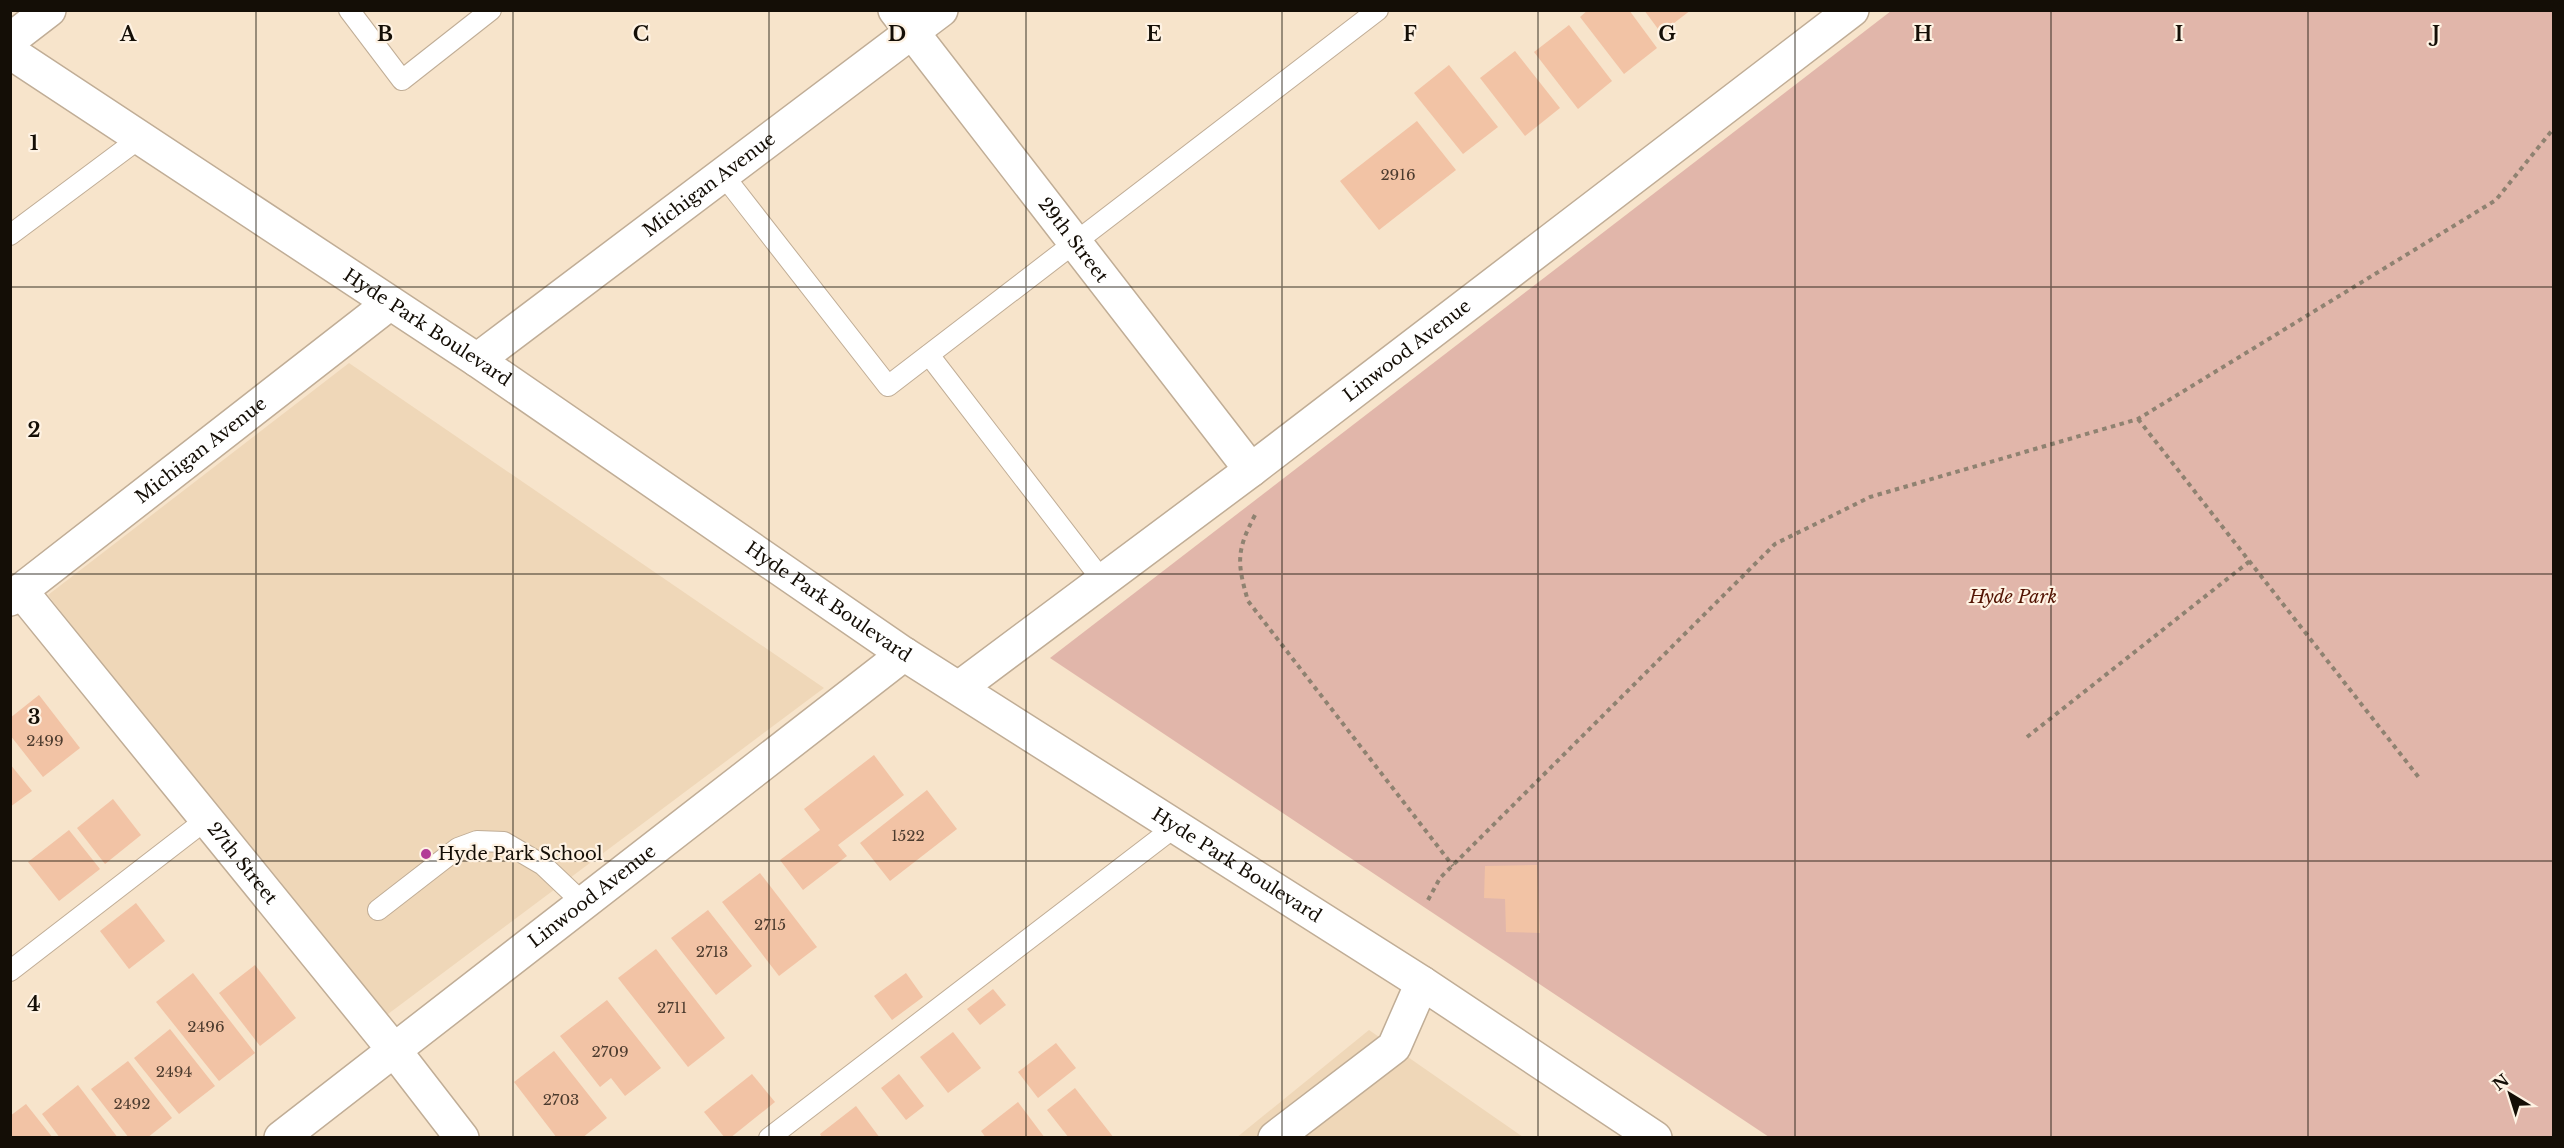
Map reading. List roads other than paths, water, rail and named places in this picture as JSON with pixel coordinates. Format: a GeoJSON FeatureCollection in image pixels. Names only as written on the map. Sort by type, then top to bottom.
{"type":"FeatureCollection","features":[{"type":"Feature","properties":{"kind":"street"},"geometry":{"type":"LineString","coordinates":[[10,40],[50,10]]}},
{"type":"Feature","properties":{"kind":"street","name":"Michigan Avenue"},"geometry":{"type":"LineString","coordinates":[[477,360],[724,176],[904,22],[941,10]]}},
{"type":"Feature","properties":{"kind":"street","name":"Linwood Avenue"},"geometry":{"type":"LineString","coordinates":[[959,688],[1251,470],[1852,10]]}},
{"type":"Feature","properties":{"kind":"street","name":"29th Street"},"geometry":{"type":"LineString","coordinates":[[904,22],[1251,470]]}},
{"type":"Feature","properties":{"kind":"street","name":"Hyde Park Boulevard"},"geometry":{"type":"LineString","coordinates":[[10,52],[477,360],[904,654],[1422,983],[1655,1137]]}},
{"type":"Feature","properties":{"kind":"street","name":"Michigan Avenue"},"geometry":{"type":"LineString","coordinates":[[16,595],[390,303]]}},
{"type":"Feature","properties":{"kind":"street","name":"27th Street"},"geometry":{"type":"LineString","coordinates":[[16,595],[207,819],[462,1137]]}},
{"type":"Feature","properties":{"kind":"street","name":"Linwood Avenue"},"geometry":{"type":"LineString","coordinates":[[281,1137],[904,654]]}},
{"type":"Feature","properties":{"kind":"street"},"geometry":{"type":"LineString","coordinates":[[1275,1137],[1394,1047],[1422,983]]}},
{"type":"Feature","properties":{"kind":"lane"},"geometry":{"type":"LineString","coordinates":[[349,10],[402,80],[491,10]]}},
{"type":"Feature","properties":{"kind":"lane"},"geometry":{"type":"LineString","coordinates":[[724,176],[888,386],[1378,10]]}},
{"type":"Feature","properties":{"kind":"lane"},"geometry":{"type":"LineString","coordinates":[[10,235],[140,138]]}},
{"type":"Feature","properties":{"kind":"lane"},"geometry":{"type":"LineString","coordinates":[[929,355],[1102,580]]}},
{"type":"Feature","properties":{"kind":"lane"},"geometry":{"type":"LineString","coordinates":[[10,970],[207,819]]}},
{"type":"Feature","properties":{"kind":"lane"},"geometry":{"type":"LineString","coordinates":[[769,1137],[1176,826]]}},
{"type":"Feature","properties":{"kind":"lane"},"geometry":{"type":"LineString","coordinates":[[378,910],[458,848],[477,841],[504,842],[543,865],[583,903]]}},
{"type":"Feature","properties":{"kind":"place","name":"Hyde Park School"},"geometry":{"type":"Point","coordinates":[426,854]}},
{"type":"Feature","properties":{"kind":"park label","name":"Hyde Park"},"geometry":{"type":"Point","coordinates":[2013,597]}}]}
